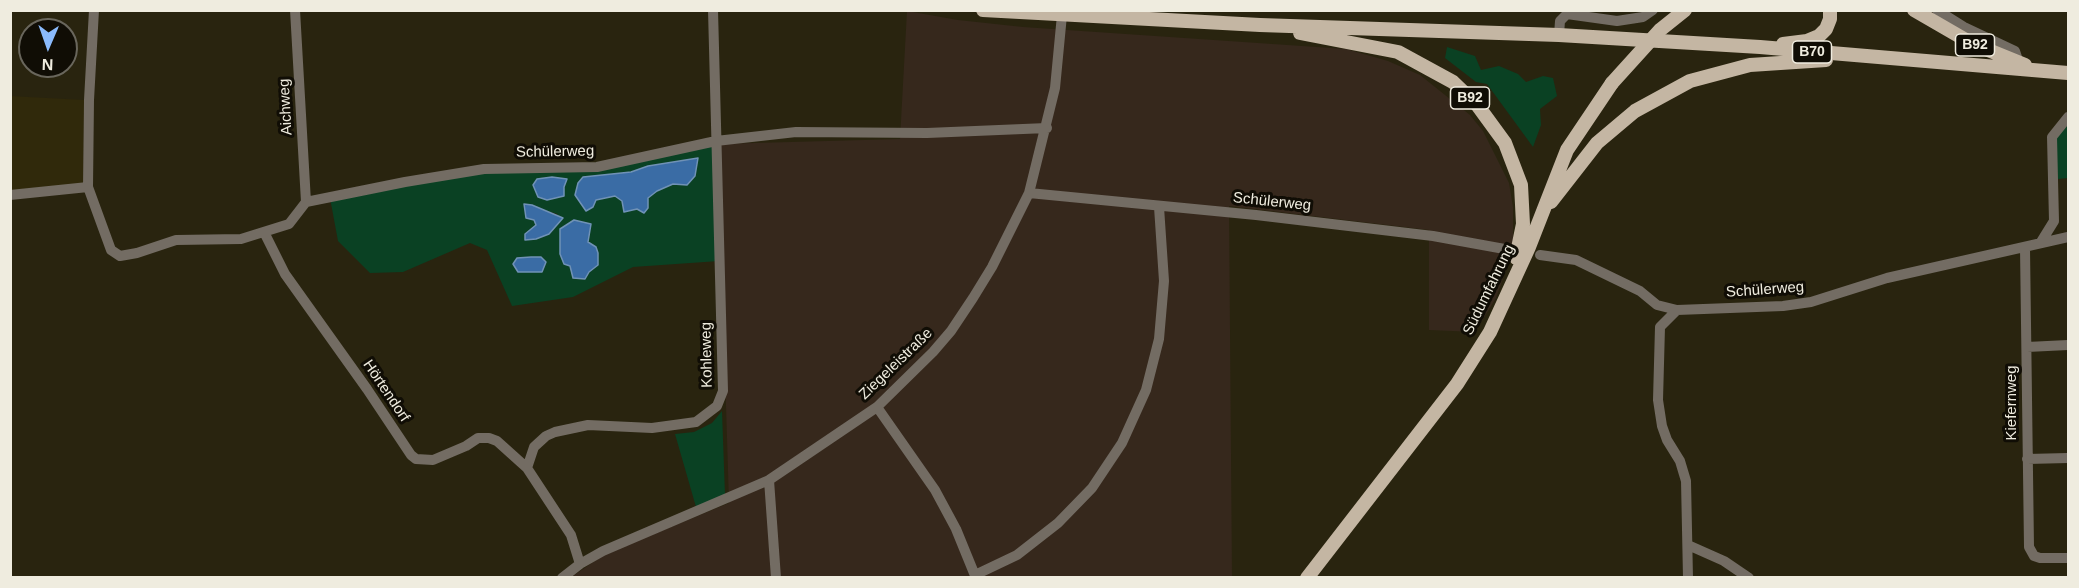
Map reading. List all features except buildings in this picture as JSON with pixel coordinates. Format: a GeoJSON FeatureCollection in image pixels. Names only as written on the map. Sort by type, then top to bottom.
{"type":"FeatureCollection","features":[{"type":"Feature","properties":{"kind":"main road","name":"B70"},"geometry":{"type":"LineString","coordinates":[[983,10],[1260,25],[1559,35],[1760,47],[2068,73]]}},
{"type":"Feature","properties":{"kind":"main road","name":"Südumfahrung"},"geometry":{"type":"LineString","coordinates":[[1307,578],[1457,384],[1490,332],[1567,150],[1612,83],[1660,30],[1685,10]]}},
{"type":"Feature","properties":{"kind":"main road"},"geometry":{"type":"LineString","coordinates":[[1760,47],[1819,36],[1826,29],[1830,19],[1830,10]]}},
{"type":"Feature","properties":{"kind":"main road","name":"B92"},"geometry":{"type":"LineString","coordinates":[[1914,10],[1971,43],[2041,71]]}},
{"type":"Feature","properties":{"kind":"main road","name":"B92"},"geometry":{"type":"LineString","coordinates":[[1260,25],[1398,52],[1453,82],[1478,106],[1505,143],[1521,185],[1523,224],[1520,246],[1501,306]]}},
{"type":"Feature","properties":{"kind":"main road","name":"B92"},"geometry":{"type":"LineString","coordinates":[[1538,221],[1572,172],[1597,143],[1635,111],[1690,81],[1750,65],[1864,57]]}},
{"type":"Feature","properties":{"kind":"street"},"geometry":{"type":"LineString","coordinates":[[93,10],[88,187],[111,250],[116,255],[124,257],[176,240],[241,239],[289,224],[306,202]]}},
{"type":"Feature","properties":{"kind":"street","name":"Aichweg"},"geometry":{"type":"LineString","coordinates":[[295,10],[306,202]]}},
{"type":"Feature","properties":{"kind":"street","name":"Kohleweg"},"geometry":{"type":"LineString","coordinates":[[527,468],[534,447],[546,436],[555,432],[588,425],[652,428],[683,425],[705,418],[721,401],[724,382],[713,10]]}},
{"type":"Feature","properties":{"kind":"street"},"geometry":{"type":"LineString","coordinates":[[1559,35],[1560,21],[1567,14],[1617,21],[1642,16],[1653,10]]}},
{"type":"Feature","properties":{"kind":"street"},"geometry":{"type":"LineString","coordinates":[[1937,10],[1972,32],[2015,51],[2019,63]]}},
{"type":"Feature","properties":{"kind":"street","name":"Ziegeleistraße"},"geometry":{"type":"LineString","coordinates":[[562,578],[580,564],[616,545],[689,516],[769,480],[877,407],[911,375],[951,331],[992,267],[1029,193],[1047,129],[1055,88],[1062,15]]}},
{"type":"Feature","properties":{"kind":"street"},"geometry":{"type":"LineString","coordinates":[[2041,242],[2054,221],[2052,137],[2068,117]]}},
{"type":"Feature","properties":{"kind":"street","name":"Schülerweg"},"geometry":{"type":"LineString","coordinates":[[306,202],[484,169],[597,167],[716,141],[796,132],[927,133],[1047,129]]}},
{"type":"Feature","properties":{"kind":"street"},"geometry":{"type":"LineString","coordinates":[[10,195],[88,187]]}},
{"type":"Feature","properties":{"kind":"street","name":"Schülerweg"},"geometry":{"type":"LineString","coordinates":[[1029,193],[1421,234],[1510,250]]}},
{"type":"Feature","properties":{"kind":"street"},"geometry":{"type":"LineString","coordinates":[[877,407],[935,490],[956,529],[976,576],[1017,555],[1058,522],[1092,488],[1122,443],[1146,390],[1160,339],[1164,281],[1159,207]]}},
{"type":"Feature","properties":{"kind":"street"},"geometry":{"type":"LineString","coordinates":[[2054,221],[2068,237]]}},
{"type":"Feature","properties":{"kind":"street","name":"Hörtendorf"},"geometry":{"type":"LineString","coordinates":[[264,232],[285,274],[411,455],[416,459],[433,460],[466,446],[478,438],[489,438],[527,468]]}},
{"type":"Feature","properties":{"kind":"street","name":"Schülerweg"},"geometry":{"type":"LineString","coordinates":[[1540,255],[1576,260],[1640,291],[1657,305],[1677,310],[1783,306],[1811,302],[1887,278],[2068,237]]}},
{"type":"Feature","properties":{"kind":"street","name":"Kiefernweg"},"geometry":{"type":"LineString","coordinates":[[2025,248],[2029,547],[2034,556],[2068,558]]}},
{"type":"Feature","properties":{"kind":"street"},"geometry":{"type":"LineString","coordinates":[[1657,305],[1660,327],[1658,409],[1667,440],[1680,461],[1686,481],[1688,578]]}},
{"type":"Feature","properties":{"kind":"street"},"geometry":{"type":"LineString","coordinates":[[1660,327],[1677,310]]}},
{"type":"Feature","properties":{"kind":"street"},"geometry":{"type":"LineString","coordinates":[[2027,347],[2068,345]]}},
{"type":"Feature","properties":{"kind":"street"},"geometry":{"type":"LineString","coordinates":[[2027,459],[2068,458]]}},
{"type":"Feature","properties":{"kind":"street"},"geometry":{"type":"LineString","coordinates":[[527,468],[571,535],[580,564]]}},
{"type":"Feature","properties":{"kind":"street"},"geometry":{"type":"LineString","coordinates":[[769,480],[776,578]]}},
{"type":"Feature","properties":{"kind":"street"},"geometry":{"type":"LineString","coordinates":[[1688,545],[1724,561],[1749,578]]}},
{"type":"Feature","properties":{"kind":"shaded area"},"geometry":{"type":"Polygon","coordinates":[[[907,11],[958,20],[1023,27],[1346,49],[1388,61],[1420,75],[1470,115],[1483,131],[1509,183],[1513,207],[1513,240],[1511,256],[1496,298],[1475,332],[1429,330],[1429,230],[1229,206],[1232,577],[570,578],[605,554],[729,503],[718,144],[900,139],[907,11]]]}},
{"type":"Feature","properties":{"kind":"shaded area"},"geometry":{"type":"Polygon","coordinates":[[[10,96],[84,100],[83,184],[11,190],[10,96]]]}},
{"type":"Feature","properties":{"kind":"green space"},"geometry":{"type":"Polygon","coordinates":[[[1447,47],[1475,56],[1481,70],[1499,66],[1518,74],[1526,82],[1543,76],[1553,78],[1557,96],[1540,109],[1541,125],[1533,147],[1487,84],[1476,82],[1445,58],[1447,47]]]}},
{"type":"Feature","properties":{"kind":"green space"},"geometry":{"type":"Polygon","coordinates":[[[2068,123],[2068,178],[2058,179],[2054,139],[2068,123]]]}},
{"type":"Feature","properties":{"kind":"green space"},"geometry":{"type":"Polygon","coordinates":[[[716,141],[719,261],[633,267],[573,297],[512,306],[487,250],[470,243],[403,272],[370,273],[338,241],[330,198],[484,169],[561,169],[716,141]],[[698,158],[648,166],[631,172],[583,177],[580,202],[586,211],[596,200],[615,196],[637,209],[648,208],[648,198],[673,184],[698,158]],[[532,205],[536,226],[525,234],[558,214],[532,205]]]}},
{"type":"Feature","properties":{"kind":"green space"},"geometry":{"type":"Polygon","coordinates":[[[722,411],[725,495],[696,507],[675,434],[694,432],[712,423],[722,411]]]}},
{"type":"Feature","properties":{"kind":"water"},"geometry":{"type":"Polygon","coordinates":[[[698,158],[695,176],[687,185],[673,184],[657,191],[648,198],[648,208],[644,213],[637,209],[624,212],[622,201],[615,196],[596,200],[593,207],[586,211],[575,195],[578,183],[583,177],[631,172],[648,166],[698,158]]]}},
{"type":"Feature","properties":{"kind":"water"},"geometry":{"type":"Polygon","coordinates":[[[552,177],[567,179],[564,196],[547,200],[538,197],[533,185],[537,179],[552,177]]]}},
{"type":"Feature","properties":{"kind":"water"},"geometry":{"type":"Polygon","coordinates":[[[524,204],[563,218],[549,234],[525,240],[525,234],[536,225],[534,220],[526,218],[524,204]]]}},
{"type":"Feature","properties":{"kind":"water"},"geometry":{"type":"Polygon","coordinates":[[[574,220],[591,224],[588,242],[596,247],[598,253],[598,265],[589,272],[585,279],[573,278],[570,266],[564,264],[560,254],[560,229],[574,220]]]}},
{"type":"Feature","properties":{"kind":"water"},"geometry":{"type":"Polygon","coordinates":[[[541,257],[546,262],[542,272],[518,272],[513,264],[517,258],[541,257]]]}}]}
